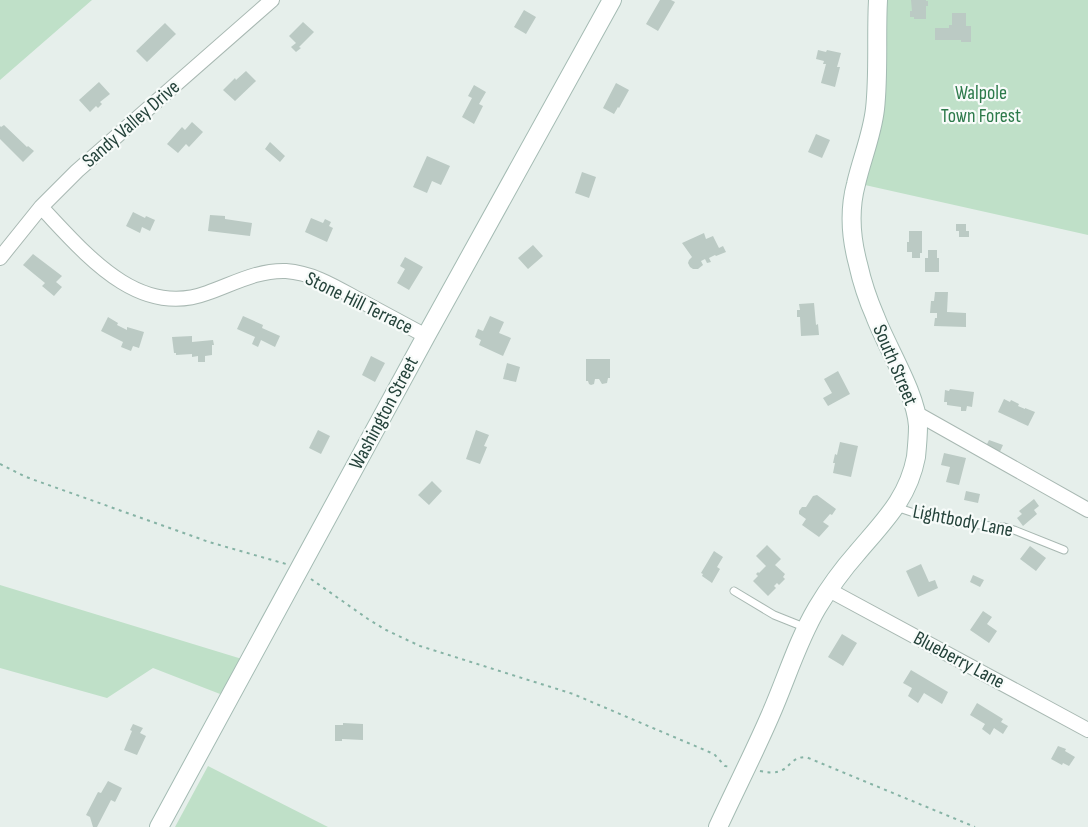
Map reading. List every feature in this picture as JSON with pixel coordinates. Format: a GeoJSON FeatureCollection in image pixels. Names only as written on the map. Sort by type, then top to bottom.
{"type":"FeatureCollection","features":[{"type":"Feature","properties":{"kind":"main road","name":"Washington Street"},"geometry":{"type":"LineString","coordinates":[[159,827],[612,0]]}},
{"type":"Feature","properties":{"kind":"main road","name":"South Street"},"geometry":{"type":"LineString","coordinates":[[718,827],[771,714],[807,628],[843,570],[896,507],[903,496],[915,459],[918,426],[916,413],[875,316],[858,264],[853,240],[853,200],[875,110],[878,70],[878,0]]}},
{"type":"Feature","properties":{"kind":"street","name":"Sandy Valley Drive"},"geometry":{"type":"LineString","coordinates":[[0,258],[41,207],[95,154],[272,0]]}},
{"type":"Feature","properties":{"kind":"street","name":"Stone Hill Terrace"},"geometry":{"type":"LineString","coordinates":[[41,207],[89,256],[124,284],[144,294],[171,300],[206,294],[244,278],[264,273],[284,271],[304,273],[426,336]]}},
{"type":"Feature","properties":{"kind":"street"},"geometry":{"type":"LineString","coordinates":[[916,413],[1088,510]]}},
{"type":"Feature","properties":{"kind":"street","name":"Blueberry Lane"},"geometry":{"type":"LineString","coordinates":[[829,590],[1088,730]]}},
{"type":"Feature","properties":{"kind":"lane","name":"Lightbody Lane"},"geometry":{"type":"LineString","coordinates":[[896,507],[956,522],[1004,527],[1064,550]]}},
{"type":"Feature","properties":{"kind":"lane"},"geometry":{"type":"LineString","coordinates":[[734,591],[774,615],[807,628]]}},
{"type":"Feature","properties":{"kind":"path"},"geometry":{"type":"LineString","coordinates":[[0,464],[26,477],[209,542],[300,568],[312,580],[368,619],[420,646],[573,694],[714,754],[725,766],[779,773],[796,759],[806,757],[975,827]]}},
{"type":"Feature","properties":{"kind":"green space"},"geometry":{"type":"Polygon","coordinates":[[[0,0],[92,0],[0,80],[0,0]]]}},
{"type":"Feature","properties":{"kind":"green space","name":"Walpole Town Forest"},"geometry":{"type":"Polygon","coordinates":[[[878,0],[1088,0],[1088,235],[856,183],[868,144],[878,0]]]}},
{"type":"Feature","properties":{"kind":"green space"},"geometry":{"type":"Polygon","coordinates":[[[0,585],[242,659],[233,699],[153,668],[107,698],[0,668],[0,585]]]}},
{"type":"Feature","properties":{"kind":"green space"},"geometry":{"type":"Polygon","coordinates":[[[208,766],[328,827],[175,827],[208,766]]]}},
{"type":"Feature","properties":{"kind":"building"},"geometry":{"type":"Polygon","coordinates":[[[660,0],[675,2],[658,31],[646,24],[660,0]]]}},
{"type":"Feature","properties":{"kind":"building"},"geometry":{"type":"Polygon","coordinates":[[[911,0],[928,1],[926,19],[910,17],[911,0]]]}},
{"type":"Feature","properties":{"kind":"building"},"geometry":{"type":"Polygon","coordinates":[[[524,10],[536,17],[526,34],[514,27],[524,10]]]}},
{"type":"Feature","properties":{"kind":"building"},"geometry":{"type":"Polygon","coordinates":[[[952,13],[966,13],[966,26],[971,26],[971,42],[935,40],[935,28],[949,28],[949,25],[952,25],[952,13]]]}},
{"type":"Feature","properties":{"kind":"building"},"geometry":{"type":"Polygon","coordinates":[[[303,22],[314,32],[296,52],[291,47],[296,43],[289,36],[303,22]]]}},
{"type":"Feature","properties":{"kind":"building"},"geometry":{"type":"Polygon","coordinates":[[[165,23],[176,34],[147,62],[136,51],[165,23]]]}},
{"type":"Feature","properties":{"kind":"building"},"geometry":{"type":"Polygon","coordinates":[[[818,50],[841,53],[835,87],[821,83],[826,64],[816,59],[818,50]]]}},
{"type":"Feature","properties":{"kind":"building"},"geometry":{"type":"Polygon","coordinates":[[[246,71],[256,81],[235,101],[223,90],[246,71]]]}},
{"type":"Feature","properties":{"kind":"building"},"geometry":{"type":"Polygon","coordinates":[[[99,82],[110,94],[100,102],[102,104],[98,108],[96,106],[90,112],[79,100],[99,82]]]}},
{"type":"Feature","properties":{"kind":"building"},"geometry":{"type":"Polygon","coordinates":[[[616,83],[629,90],[614,114],[603,108],[616,83]]]}},
{"type":"Feature","properties":{"kind":"building"},"geometry":{"type":"Polygon","coordinates":[[[474,85],[486,92],[479,104],[483,106],[474,124],[462,117],[472,98],[468,96],[474,85]]]}},
{"type":"Feature","properties":{"kind":"building"},"geometry":{"type":"Polygon","coordinates":[[[192,122],[203,132],[189,147],[186,144],[178,153],[167,144],[182,127],[185,130],[192,122]]]}},
{"type":"Feature","properties":{"kind":"building"},"geometry":{"type":"Polygon","coordinates":[[[4,125],[34,151],[23,162],[0,139],[0,126],[4,125]]]}},
{"type":"Feature","properties":{"kind":"building"},"geometry":{"type":"Polygon","coordinates":[[[816,134],[830,140],[822,158],[808,152],[816,134]]]}},
{"type":"Feature","properties":{"kind":"building"},"geometry":{"type":"Polygon","coordinates":[[[270,142],[285,156],[280,162],[265,149],[270,142]]]}},
{"type":"Feature","properties":{"kind":"building"},"geometry":{"type":"Polygon","coordinates":[[[427,156],[450,166],[441,185],[432,181],[427,193],[413,187],[427,156]]]}},
{"type":"Feature","properties":{"kind":"building"},"geometry":{"type":"Polygon","coordinates":[[[582,172],[596,177],[589,198],[575,193],[582,172]]]}},
{"type":"Feature","properties":{"kind":"building"},"geometry":{"type":"Polygon","coordinates":[[[133,212],[155,220],[150,231],[142,227],[140,233],[126,226],[133,212]]]}},
{"type":"Feature","properties":{"kind":"building"},"geometry":{"type":"Polygon","coordinates":[[[210,215],[225,216],[225,219],[252,223],[250,236],[208,231],[210,215]]]}},
{"type":"Feature","properties":{"kind":"building"},"geometry":{"type":"Polygon","coordinates":[[[311,218],[323,223],[325,219],[331,222],[329,226],[333,228],[327,242],[305,232],[311,218]]]}},
{"type":"Feature","properties":{"kind":"building"},"geometry":{"type":"Polygon","coordinates":[[[956,224],[966,224],[969,237],[959,237],[956,224]]]}},
{"type":"Feature","properties":{"kind":"building"},"geometry":{"type":"Polygon","coordinates":[[[909,231],[922,231],[920,258],[912,258],[912,252],[907,252],[909,231]]]}},
{"type":"Feature","properties":{"kind":"building"},"geometry":{"type":"Polygon","coordinates":[[[704,233],[706,239],[713,236],[719,248],[723,246],[726,252],[709,258],[711,262],[707,263],[705,259],[701,261],[703,265],[698,269],[693,269],[688,263],[692,257],[682,243],[704,233]]]}},
{"type":"Feature","properties":{"kind":"building"},"geometry":{"type":"Polygon","coordinates":[[[533,245],[543,256],[528,269],[518,258],[533,245]]]}},
{"type":"Feature","properties":{"kind":"building"},"geometry":{"type":"Polygon","coordinates":[[[928,250],[937,250],[939,272],[925,272],[925,258],[928,258],[928,250]]]}},
{"type":"Feature","properties":{"kind":"building"},"geometry":{"type":"Polygon","coordinates":[[[33,254],[62,276],[56,282],[62,287],[54,296],[42,286],[45,283],[23,265],[33,254]]]}},
{"type":"Feature","properties":{"kind":"building"},"geometry":{"type":"Polygon","coordinates":[[[405,257],[423,267],[409,290],[397,283],[405,269],[400,266],[405,257]]]}},
{"type":"Feature","properties":{"kind":"building"},"geometry":{"type":"Polygon","coordinates":[[[935,292],[948,292],[947,312],[966,313],[966,327],[934,326],[937,313],[930,313],[931,301],[934,301],[935,292]]]}},
{"type":"Feature","properties":{"kind":"building"},"geometry":{"type":"Polygon","coordinates":[[[814,303],[819,335],[801,336],[800,317],[797,317],[797,310],[800,310],[799,304],[814,303]]]}},
{"type":"Feature","properties":{"kind":"building"},"geometry":{"type":"Polygon","coordinates":[[[243,316],[280,336],[275,347],[261,340],[258,347],[252,344],[255,337],[237,329],[243,316]]]}},
{"type":"Feature","properties":{"kind":"building"},"geometry":{"type":"Polygon","coordinates":[[[490,316],[504,322],[499,333],[511,338],[503,356],[479,345],[481,340],[475,337],[478,329],[483,331],[490,316]]]}},
{"type":"Feature","properties":{"kind":"building"},"geometry":{"type":"Polygon","coordinates":[[[108,317],[127,330],[127,327],[144,332],[139,348],[133,346],[131,351],[121,347],[123,342],[101,331],[108,317]]]}},
{"type":"Feature","properties":{"kind":"building"},"geometry":{"type":"Polygon","coordinates":[[[192,336],[192,342],[213,340],[212,355],[205,356],[205,362],[198,362],[198,356],[192,357],[192,354],[176,355],[174,353],[172,337],[192,336]]]}},
{"type":"Feature","properties":{"kind":"building"},"geometry":{"type":"Polygon","coordinates":[[[371,356],[385,363],[375,382],[362,375],[371,356]]]}},
{"type":"Feature","properties":{"kind":"building"},"geometry":{"type":"Polygon","coordinates":[[[586,359],[610,359],[610,378],[607,383],[602,384],[599,379],[595,379],[594,384],[591,385],[586,381],[586,359]]]}},
{"type":"Feature","properties":{"kind":"building"},"geometry":{"type":"Polygon","coordinates":[[[507,363],[520,367],[516,382],[503,379],[507,363]]]}},
{"type":"Feature","properties":{"kind":"building"},"geometry":{"type":"Polygon","coordinates":[[[838,371],[850,394],[828,406],[823,398],[832,393],[824,379],[838,371]]]}},
{"type":"Feature","properties":{"kind":"building"},"geometry":{"type":"Polygon","coordinates":[[[945,390],[974,392],[972,407],[967,406],[966,411],[961,411],[961,407],[947,405],[947,402],[944,402],[945,390]]]}},
{"type":"Feature","properties":{"kind":"building"},"geometry":{"type":"Polygon","coordinates":[[[1004,399],[1035,412],[1028,426],[998,412],[1004,399]]]}},
{"type":"Feature","properties":{"kind":"building"},"geometry":{"type":"Polygon","coordinates":[[[318,430],[330,436],[321,454],[309,448],[318,430]]]}},
{"type":"Feature","properties":{"kind":"building"},"geometry":{"type":"Polygon","coordinates":[[[476,430],[489,435],[480,464],[466,459],[476,430]]]}},
{"type":"Feature","properties":{"kind":"building"},"geometry":{"type":"Polygon","coordinates":[[[989,440],[1003,445],[998,456],[984,450],[989,440]]]}},
{"type":"Feature","properties":{"kind":"building"},"geometry":{"type":"Polygon","coordinates":[[[840,442],[858,446],[851,477],[833,473],[835,454],[837,455],[840,442]]]}},
{"type":"Feature","properties":{"kind":"building"},"geometry":{"type":"Polygon","coordinates":[[[944,453],[966,458],[959,485],[946,482],[950,467],[941,465],[944,453]]]}},
{"type":"Feature","properties":{"kind":"building"},"geometry":{"type":"Polygon","coordinates":[[[432,481],[442,491],[429,505],[418,495],[432,481]]]}},
{"type":"Feature","properties":{"kind":"building"},"geometry":{"type":"Polygon","coordinates":[[[966,491],[980,494],[978,503],[964,500],[966,491]]]}},
{"type":"Feature","properties":{"kind":"building"},"geometry":{"type":"Polygon","coordinates":[[[817,495],[836,509],[823,522],[829,526],[819,537],[802,525],[806,519],[799,514],[802,507],[806,507],[813,496],[817,495]]]}},
{"type":"Feature","properties":{"kind":"building"},"geometry":{"type":"Polygon","coordinates":[[[1034,499],[1039,506],[1034,510],[1037,514],[1023,526],[1017,518],[1022,514],[1019,511],[1034,499]]]}},
{"type":"Feature","properties":{"kind":"building"},"geometry":{"type":"Polygon","coordinates":[[[767,545],[781,559],[775,565],[785,574],[783,577],[785,579],[779,585],[777,583],[774,586],[776,588],[768,596],[753,581],[758,576],[756,574],[766,566],[756,556],[767,545]]]}},
{"type":"Feature","properties":{"kind":"building"},"geometry":{"type":"Polygon","coordinates":[[[1030,546],[1046,558],[1036,571],[1020,559],[1030,546]]]}},
{"type":"Feature","properties":{"kind":"building"},"geometry":{"type":"Polygon","coordinates":[[[714,551],[723,557],[717,567],[720,569],[712,583],[701,573],[714,551]]]}},
{"type":"Feature","properties":{"kind":"building"},"geometry":{"type":"Polygon","coordinates":[[[921,564],[929,582],[935,580],[938,588],[918,597],[906,571],[921,564]]]}},
{"type":"Feature","properties":{"kind":"building"},"geometry":{"type":"Polygon","coordinates":[[[973,575],[984,580],[980,587],[970,582],[973,575]]]}},
{"type":"Feature","properties":{"kind":"building"},"geometry":{"type":"Polygon","coordinates":[[[983,611],[992,617],[987,624],[997,631],[989,643],[970,630],[983,611]]]}},
{"type":"Feature","properties":{"kind":"building"},"geometry":{"type":"Polygon","coordinates":[[[842,634],[857,643],[843,666],[828,657],[842,634]]]}},
{"type":"Feature","properties":{"kind":"building"},"geometry":{"type":"Polygon","coordinates":[[[911,670],[948,692],[942,704],[924,693],[918,703],[908,696],[912,688],[903,683],[911,670]]]}},
{"type":"Feature","properties":{"kind":"building"},"geometry":{"type":"Polygon","coordinates":[[[977,703],[1003,719],[1001,722],[1008,726],[1003,734],[994,728],[990,735],[982,729],[985,724],[970,715],[977,703]]]}},
{"type":"Feature","properties":{"kind":"building"},"geometry":{"type":"Polygon","coordinates":[[[343,723],[363,724],[363,740],[335,741],[335,725],[343,725],[343,723]]]}},
{"type":"Feature","properties":{"kind":"building"},"geometry":{"type":"Polygon","coordinates":[[[133,724],[143,728],[140,733],[146,736],[137,755],[124,750],[133,724]]]}},
{"type":"Feature","properties":{"kind":"building"},"geometry":{"type":"Polygon","coordinates":[[[1058,746],[1066,749],[1065,751],[1075,757],[1069,766],[1051,759],[1058,746]]]}},
{"type":"Feature","properties":{"kind":"building"},"geometry":{"type":"Polygon","coordinates":[[[108,781],[122,788],[115,802],[111,800],[97,827],[93,827],[90,817],[86,815],[98,792],[101,793],[108,781]]]}}]}
